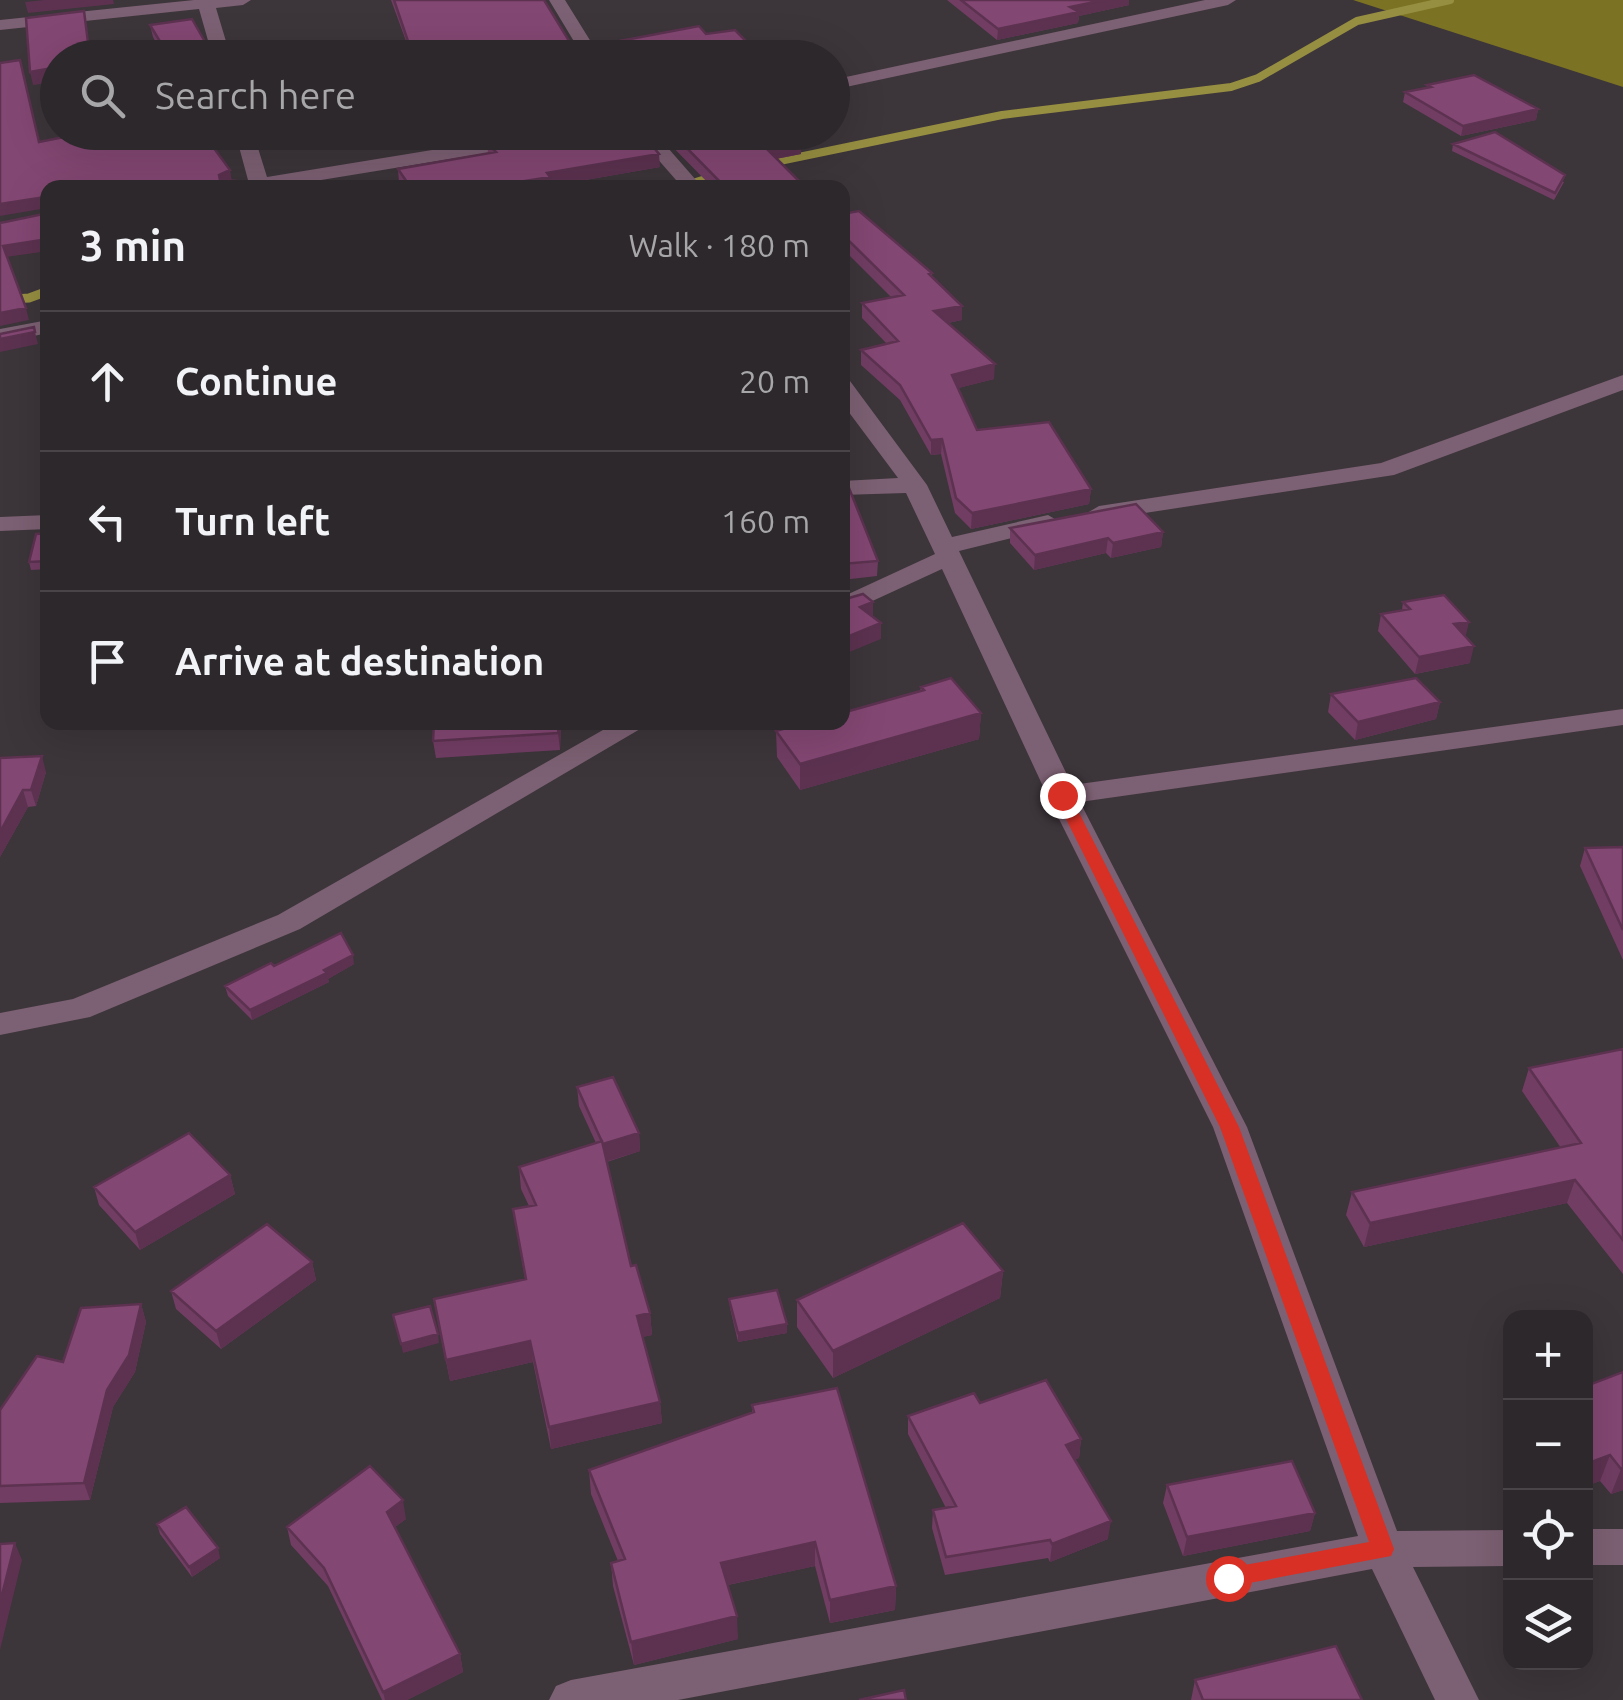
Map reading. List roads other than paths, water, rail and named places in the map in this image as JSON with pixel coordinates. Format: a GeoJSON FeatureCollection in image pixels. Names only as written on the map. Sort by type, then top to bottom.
{"type":"FeatureCollection","features":[{"type":"Feature","properties":{"kind":"street"},"geometry":{"type":"LineString","coordinates":[[0,25],[243,0]]}},
{"type":"Feature","properties":{"kind":"street"},"geometry":{"type":"LineString","coordinates":[[557,0],[582,40]]}},
{"type":"Feature","properties":{"kind":"street"},"geometry":{"type":"LineString","coordinates":[[850,81],[1228,0]]}},
{"type":"Feature","properties":{"kind":"street"},"geometry":{"type":"LineString","coordinates":[[206,2],[217,40]]}},
{"type":"Feature","properties":{"kind":"street"},"geometry":{"type":"LineString","coordinates":[[249,150],[258,180]]}},
{"type":"Feature","properties":{"kind":"street"},"geometry":{"type":"LineString","coordinates":[[278,180],[467,150]]}},
{"type":"Feature","properties":{"kind":"street"},"geometry":{"type":"LineString","coordinates":[[659,150],[687,180]]}},
{"type":"Feature","properties":{"kind":"street"},"geometry":{"type":"LineString","coordinates":[[0,336],[40,328]]}},
{"type":"Feature","properties":{"kind":"street"},"geometry":{"type":"LineString","coordinates":[[850,602],[946,552],[1074,516],[1386,470],[1623,382]]}},
{"type":"Feature","properties":{"kind":"street"},"geometry":{"type":"LineString","coordinates":[[850,397],[915,485],[1062,795],[1230,1127],[1383,1549],[1457,1700]]}},
{"type":"Feature","properties":{"kind":"street"},"geometry":{"type":"LineString","coordinates":[[850,488],[915,485]]}},
{"type":"Feature","properties":{"kind":"street"},"geometry":{"type":"LineString","coordinates":[[0,524],[40,522]]}},
{"type":"Feature","properties":{"kind":"street"},"geometry":{"type":"LineString","coordinates":[[1062,795],[1623,717]]}},
{"type":"Feature","properties":{"kind":"street"},"geometry":{"type":"LineString","coordinates":[[0,1024],[79,1009],[289,922],[624,730]]}},
{"type":"Feature","properties":{"kind":"street"},"geometry":{"type":"LineString","coordinates":[[1593,1547],[1623,1547]]}},
{"type":"Feature","properties":{"kind":"street"},"geometry":{"type":"LineString","coordinates":[[571,1700],[1383,1549],[1503,1548]]}},
{"type":"Feature","properties":{"kind":"waterway"},"geometry":{"type":"LineString","coordinates":[[850,146],[1002,115],[1231,87],[1258,78],[1357,21],[1450,0]]}},
{"type":"Feature","properties":{"kind":"waterway"},"geometry":{"type":"LineString","coordinates":[[765,164],[833,150]]}},
{"type":"Feature","properties":{"kind":"waterway"},"geometry":{"type":"LineString","coordinates":[[702,180],[718,175]]}},
{"type":"Feature","properties":{"kind":"waterway"},"geometry":{"type":"LineString","coordinates":[[0,300],[40,294]]}}]}
